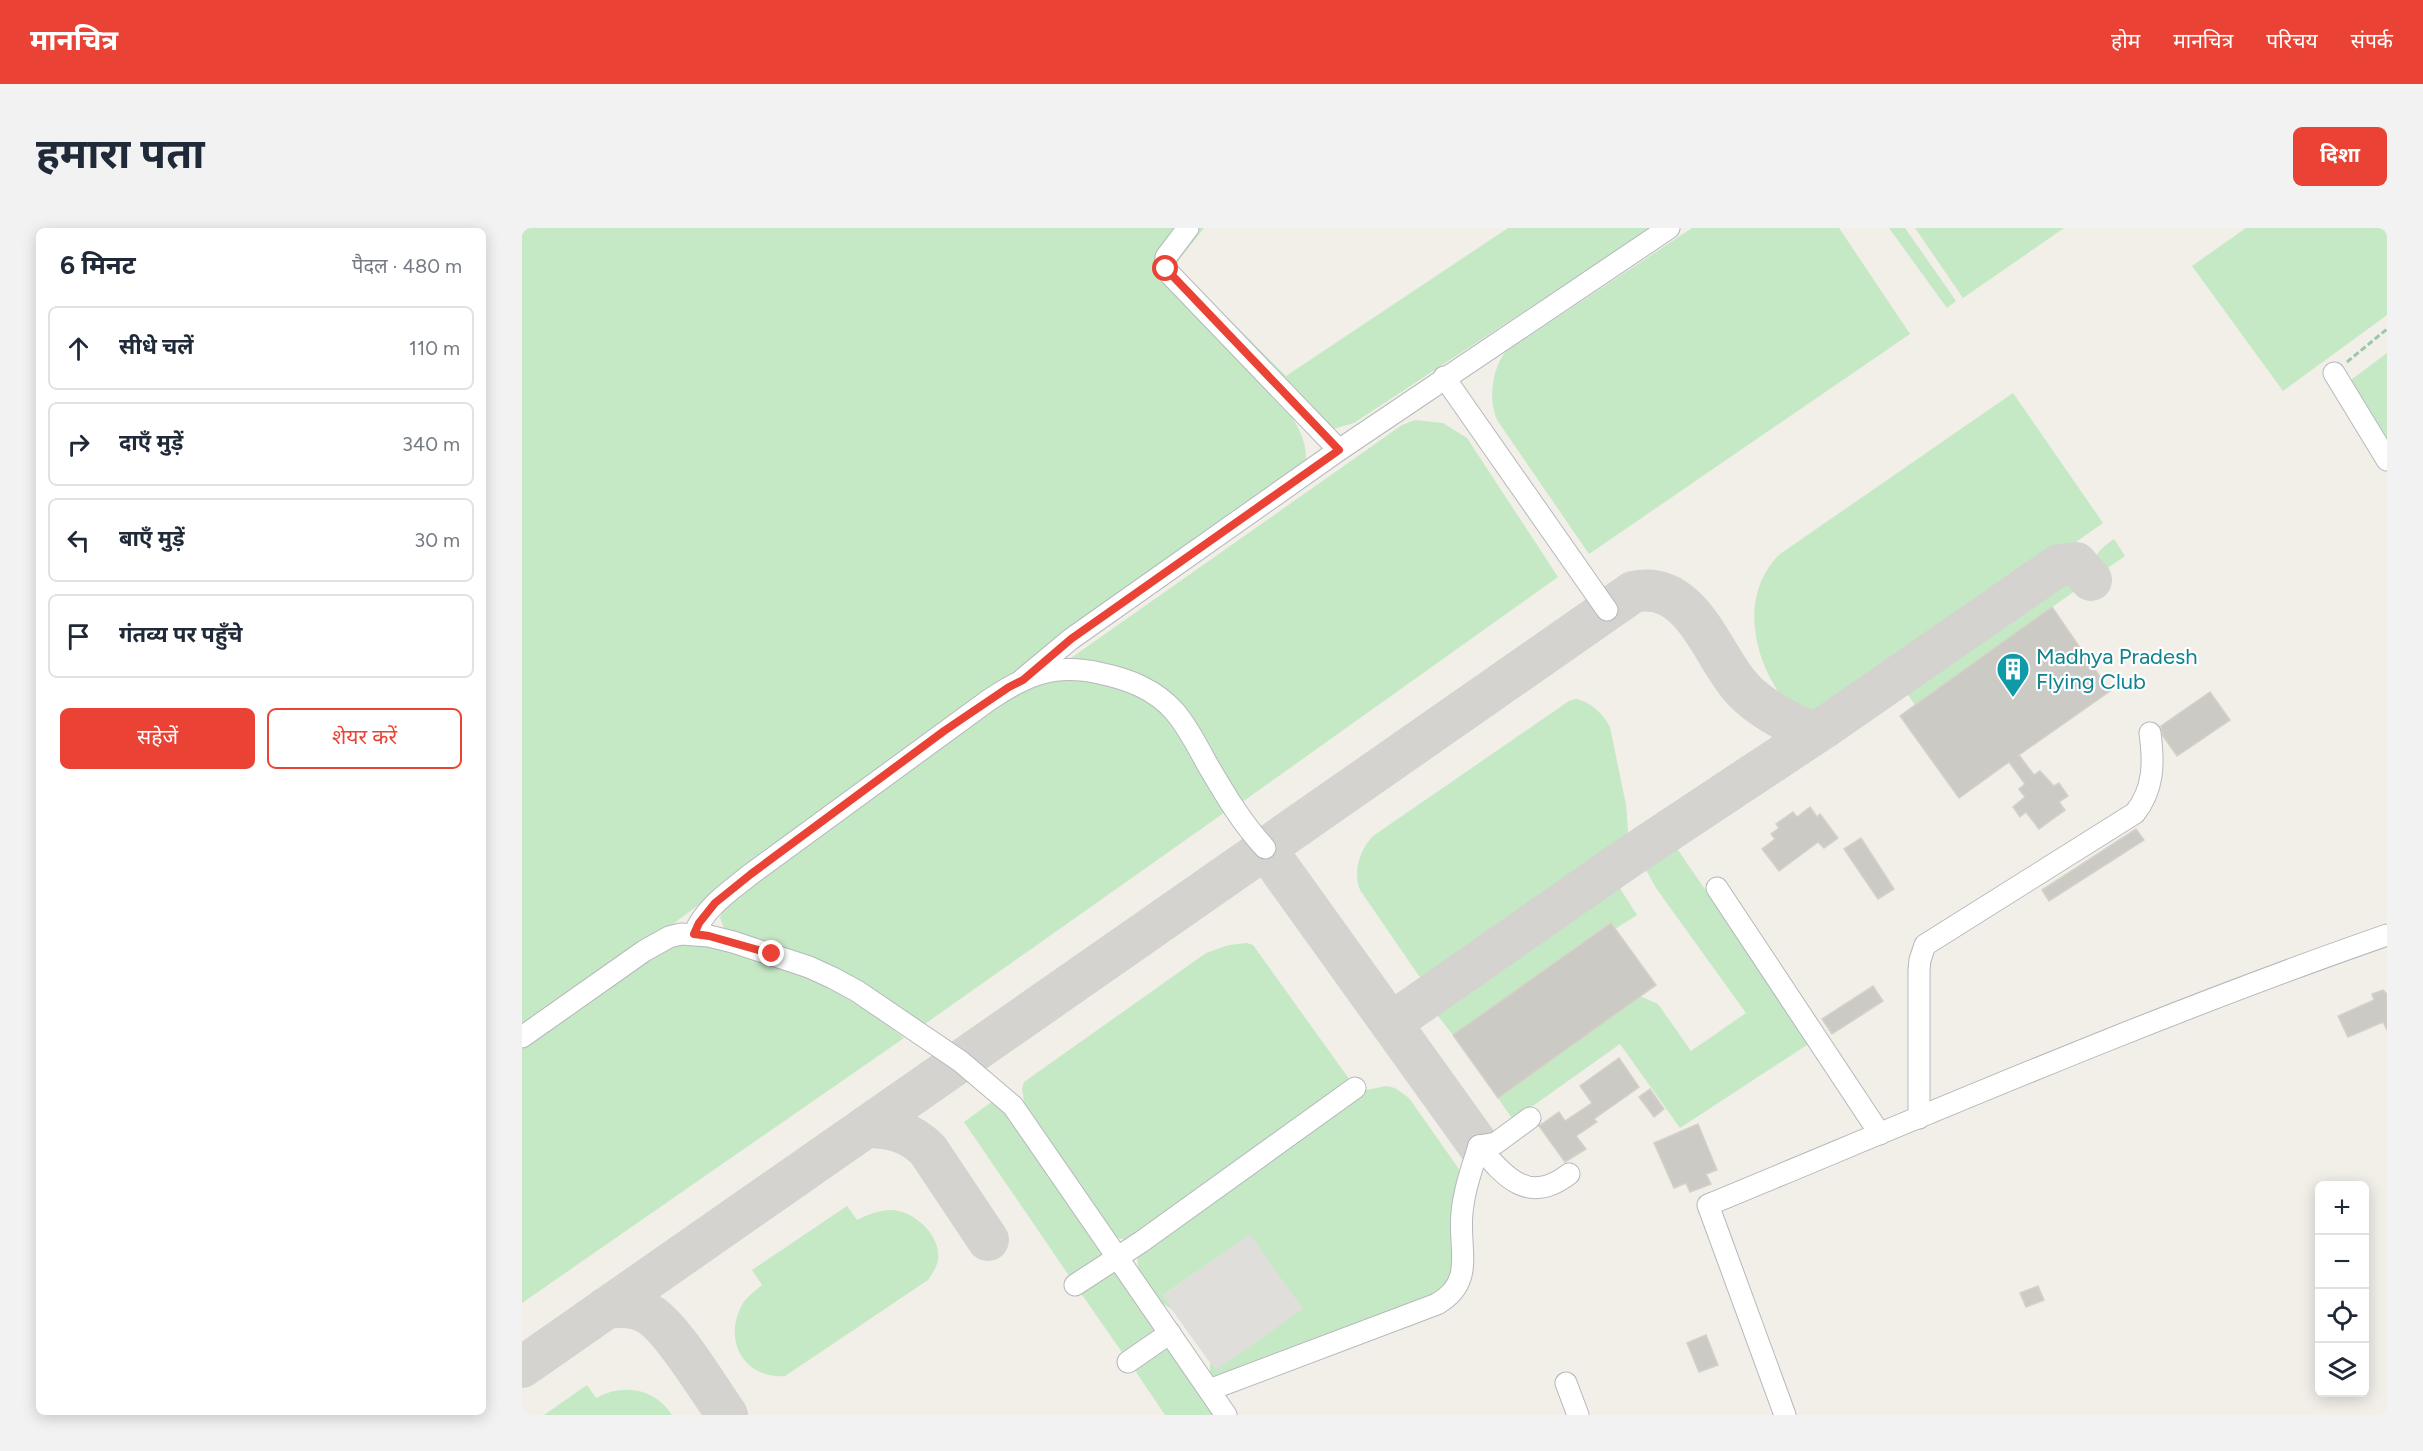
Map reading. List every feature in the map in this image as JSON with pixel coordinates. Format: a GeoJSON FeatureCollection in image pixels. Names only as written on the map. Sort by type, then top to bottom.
{"type":"FeatureCollection","features":[{"type":"Feature","properties":{"kind":"street"},"geometry":{"type":"LineString","coordinates":[[1188,228],[1166,257],[1166,269],[1339,450]]}},
{"type":"Feature","properties":{"kind":"street"},"geometry":{"type":"LineString","coordinates":[[1023,680],[1071,639],[1339,450],[1669,228]]}},
{"type":"Feature","properties":{"kind":"street"},"geometry":{"type":"LineString","coordinates":[[2334,373],[2387,460]]}},
{"type":"Feature","properties":{"kind":"street"},"geometry":{"type":"LineString","coordinates":[[1444,378],[1607,610]]}},
{"type":"Feature","properties":{"kind":"street"},"geometry":{"type":"LineString","coordinates":[[694,934],[699,923],[715,903],[751,874],[944,731],[1002,691],[1047,671],[1087,670],[1134,682],[1150,691],[1175,712],[1230,804],[1265,848]]}},
{"type":"Feature","properties":{"kind":"street"},"geometry":{"type":"LineString","coordinates":[[1919,1118],[1919,970],[1925,945],[2135,813],[2144,802],[2152,776],[2150,734]]}},
{"type":"Feature","properties":{"kind":"street"},"geometry":{"type":"LineString","coordinates":[[1717,888],[1880,1134]]}},
{"type":"Feature","properties":{"kind":"street"},"geometry":{"type":"LineString","coordinates":[[522,1037],[669,937],[694,934],[733,942],[809,967],[857,991],[960,1061],[1013,1106],[1226,1415]]}},
{"type":"Feature","properties":{"kind":"street"},"geometry":{"type":"LineString","coordinates":[[1785,1415],[1708,1205],[2001,1082],[2258,981],[2387,934]]}},
{"type":"Feature","properties":{"kind":"street"},"geometry":{"type":"LineString","coordinates":[[1076,1285],[1141,1242],[1355,1088]]}},
{"type":"Feature","properties":{"kind":"street"},"geometry":{"type":"LineString","coordinates":[[1479,1146],[1496,1143],[1530,1118]]}},
{"type":"Feature","properties":{"kind":"street"},"geometry":{"type":"LineString","coordinates":[[1479,1146],[1502,1174],[1529,1187],[1552,1185],[1569,1174]]}},
{"type":"Feature","properties":{"kind":"street"},"geometry":{"type":"LineString","coordinates":[[1209,1390],[1437,1304],[1449,1297],[1460,1281],[1463,1270],[1462,1213],[1467,1184],[1479,1146]]}},
{"type":"Feature","properties":{"kind":"street"},"geometry":{"type":"LineString","coordinates":[[1128,1362],[1170,1333]]}},
{"type":"Feature","properties":{"kind":"street"},"geometry":{"type":"LineString","coordinates":[[1566,1383],[1578,1415]]}},
{"type":"Feature","properties":{"kind":"path"},"geometry":{"type":"LineString","coordinates":[[2334,373],[2387,329]]}},
{"type":"Feature","properties":{"kind":"shaded area"},"geometry":{"type":"Polygon","coordinates":[[[1250,1233],[1304,1309],[1216,1371],[1162,1296],[1250,1233]]]}},
{"type":"Feature","properties":{"kind":"green space"},"geometry":{"type":"Polygon","coordinates":[[[522,228],[1183,228],[1160,257],[1291,415],[1302,437],[1306,462],[966,707],[666,929],[522,1030],[522,228]]]}},
{"type":"Feature","properties":{"kind":"green space"},"geometry":{"type":"Polygon","coordinates":[[[1196,228],[1204,228],[1175,265],[1286,376],[1508,228],[1651,228],[1354,423],[1333,429],[1169,262],[1196,228]]]}},
{"type":"Feature","properties":{"kind":"green space"},"geometry":{"type":"Polygon","coordinates":[[[1692,228],[1839,228],[1910,334],[1589,554],[1497,420],[1492,394],[1494,376],[1505,352],[1692,228]]]}},
{"type":"Feature","properties":{"kind":"green space"},"geometry":{"type":"Polygon","coordinates":[[[1889,228],[1905,228],[1956,301],[1947,308],[1889,228]]]}},
{"type":"Feature","properties":{"kind":"green space"},"geometry":{"type":"Polygon","coordinates":[[[1915,228],[2064,228],[1963,298],[1915,228]]]}},
{"type":"Feature","properties":{"kind":"green space"},"geometry":{"type":"Polygon","coordinates":[[[2246,228],[2387,228],[2387,315],[2283,391],[2192,266],[2246,228]]]}},
{"type":"Feature","properties":{"kind":"green space"},"geometry":{"type":"Polygon","coordinates":[[[2387,353],[2387,446],[2347,383],[2387,353]]]}},
{"type":"Feature","properties":{"kind":"green space"},"geometry":{"type":"Polygon","coordinates":[[[2013,393],[2103,523],[1842,706],[1814,713],[1802,713],[1793,709],[1780,695],[1759,651],[1754,617],[1760,583],[1768,568],[1780,554],[2013,393]]]}},
{"type":"Feature","properties":{"kind":"green space"},"geometry":{"type":"Polygon","coordinates":[[[1415,420],[1443,423],[1467,438],[1558,577],[1238,805],[1174,704],[1061,665],[1402,425],[1415,420]]]}},
{"type":"Feature","properties":{"kind":"green space"},"geometry":{"type":"Polygon","coordinates":[[[2114,539],[2125,556],[2099,574],[2095,558],[2114,539]]]}},
{"type":"Feature","properties":{"kind":"green space"},"geometry":{"type":"Polygon","coordinates":[[[2060,578],[2070,578],[2079,588],[1915,705],[1902,686],[2060,578]]]}},
{"type":"Feature","properties":{"kind":"green space"},"geometry":{"type":"Polygon","coordinates":[[[1096,675],[1160,704],[1228,810],[922,1026],[724,929],[720,917],[727,901],[1028,682],[1096,675]]]}},
{"type":"Feature","properties":{"kind":"green space"},"geometry":{"type":"Polygon","coordinates":[[[1576,699],[1596,709],[1610,727],[1626,805],[1628,831],[1618,851],[1593,872],[1432,980],[1425,980],[1419,976],[1360,890],[1357,869],[1364,848],[1373,836],[1569,701],[1576,699]]]}},
{"type":"Feature","properties":{"kind":"green space"},"geometry":{"type":"Polygon","coordinates":[[[1676,847],[1810,1043],[1680,1128],[1620,1044],[1513,1120],[1498,1098],[1640,996],[1658,1004],[1691,1051],[1746,1013],[1656,888],[1645,868],[1654,859],[1676,847]]]}},
{"type":"Feature","properties":{"kind":"green space"},"geometry":{"type":"Polygon","coordinates":[[[1614,879],[1637,915],[1615,929],[1610,923],[1453,1035],[1438,1016],[1442,1003],[1614,879]]]}},
{"type":"Feature","properties":{"kind":"green space"},"geometry":{"type":"Polygon","coordinates":[[[685,943],[745,954],[801,975],[855,1003],[904,1038],[522,1303],[522,1044],[671,945],[685,943]]]}},
{"type":"Feature","properties":{"kind":"green space"},"geometry":{"type":"Polygon","coordinates":[[[1247,943],[1253,945],[1352,1083],[1129,1240],[1117,1238],[1109,1231],[1025,1107],[1022,1089],[1024,1082],[1206,953],[1229,945],[1247,943]]]}},
{"type":"Feature","properties":{"kind":"green space"},"geometry":{"type":"Polygon","coordinates":[[[1386,1086],[1395,1088],[1409,1098],[1461,1172],[1457,1266],[1440,1296],[1218,1380],[1210,1373],[1210,1362],[1216,1370],[1303,1309],[1250,1234],[1163,1295],[1172,1309],[1158,1300],[1142,1280],[1139,1273],[1138,1256],[1362,1091],[1386,1086]]]}},
{"type":"Feature","properties":{"kind":"green space"},"geometry":{"type":"Polygon","coordinates":[[[993,1101],[1001,1105],[1105,1256],[1074,1283],[964,1122],[993,1101]]]}},
{"type":"Feature","properties":{"kind":"green space"},"geometry":{"type":"Polygon","coordinates":[[[847,1206],[857,1220],[889,1210],[915,1218],[930,1232],[935,1241],[938,1250],[937,1265],[928,1280],[785,1376],[759,1372],[742,1356],[735,1334],[736,1322],[742,1305],[762,1285],[752,1270],[847,1206]]]}},
{"type":"Feature","properties":{"kind":"green space"},"geometry":{"type":"Polygon","coordinates":[[[1113,1268],[1157,1330],[1126,1358],[1078,1289],[1113,1268]]]}},
{"type":"Feature","properties":{"kind":"green space"},"geometry":{"type":"Polygon","coordinates":[[[1165,1344],[1218,1415],[1165,1415],[1132,1366],[1165,1344]]]}},
{"type":"Feature","properties":{"kind":"green space"},"geometry":{"type":"Polygon","coordinates":[[[587,1385],[596,1398],[606,1393],[627,1390],[648,1394],[665,1406],[672,1415],[544,1415],[587,1385]]]}},
{"type":"Feature","properties":{"kind":"building","name":"Madhya Pradesh Flying Club"},"geometry":{"type":"Polygon","coordinates":[[[2052,607],[2110,691],[2019,755],[2034,775],[2040,771],[2054,786],[2059,783],[2068,796],[2059,802],[2065,810],[2039,829],[2026,812],[2020,817],[2013,807],[2025,797],[2019,789],[2025,784],[2009,762],[1959,798],[1900,716],[2052,607]]]}},
{"type":"Feature","properties":{"kind":"building"},"geometry":{"type":"Polygon","coordinates":[[[2210,692],[2230,720],[2177,756],[2163,736],[2161,726],[2210,692]]]}},
{"type":"Feature","properties":{"kind":"building"},"geometry":{"type":"Polygon","coordinates":[[[1810,807],[1817,817],[1820,814],[1838,838],[1824,848],[1818,842],[1779,871],[1762,849],[1775,839],[1771,834],[1779,828],[1776,824],[1793,812],[1797,817],[1810,807]]]}},
{"type":"Feature","properties":{"kind":"building"},"geometry":{"type":"Polygon","coordinates":[[[2136,829],[2144,840],[2049,901],[2042,890],[2136,829]]]}},
{"type":"Feature","properties":{"kind":"building"},"geometry":{"type":"Polygon","coordinates":[[[1861,838],[1894,889],[1878,899],[1844,849],[1861,838]]]}},
{"type":"Feature","properties":{"kind":"building"},"geometry":{"type":"Polygon","coordinates":[[[1611,923],[1656,985],[1498,1098],[1453,1035],[1611,923]]]}},
{"type":"Feature","properties":{"kind":"building"},"geometry":{"type":"Polygon","coordinates":[[[1873,986],[1883,1001],[1832,1034],[1822,1019],[1873,986]]]}},
{"type":"Feature","properties":{"kind":"building"},"geometry":{"type":"Polygon","coordinates":[[[2383,990],[2387,994],[2387,1030],[2383,1022],[2348,1037],[2338,1016],[2374,1000],[2372,994],[2383,990]]]}},
{"type":"Feature","properties":{"kind":"building"},"geometry":{"type":"Polygon","coordinates":[[[1619,1058],[1639,1087],[1594,1119],[1597,1122],[1576,1136],[1586,1149],[1565,1162],[1539,1126],[1559,1112],[1565,1121],[1592,1103],[1580,1086],[1619,1058]]]}},
{"type":"Feature","properties":{"kind":"building"},"geometry":{"type":"Polygon","coordinates":[[[1650,1089],[1664,1109],[1654,1117],[1639,1097],[1650,1089]]]}},
{"type":"Feature","properties":{"kind":"building"},"geometry":{"type":"Polygon","coordinates":[[[1698,1124],[1717,1170],[1706,1174],[1711,1184],[1690,1192],[1686,1183],[1674,1188],[1654,1143],[1698,1124]]]}},
{"type":"Feature","properties":{"kind":"building"},"geometry":{"type":"Polygon","coordinates":[[[2038,1286],[2044,1300],[2026,1307],[2020,1293],[2038,1286]]]}},
{"type":"Feature","properties":{"kind":"building"},"geometry":{"type":"Polygon","coordinates":[[[1706,1335],[1718,1365],[1699,1372],[1687,1343],[1706,1335]]]}},
{"type":"Feature","properties":{"kind":"taxiway"},"geometry":{"type":"LineString","coordinates":[[522,1367],[1633,592],[1653,591],[1670,596],[1684,606],[1708,637],[1728,670],[1749,696],[1787,721],[1805,729],[1815,730],[1825,727],[2059,565],[2076,563],[2091,580]]}},
{"type":"Feature","properties":{"kind":"taxiway"},"geometry":{"type":"LineString","coordinates":[[1391,1023],[1626,859],[1825,727]]}},
{"type":"Feature","properties":{"kind":"taxiway"},"geometry":{"type":"LineString","coordinates":[[1265,848],[1479,1146]]}},
{"type":"Feature","properties":{"kind":"taxiway"},"geometry":{"type":"LineString","coordinates":[[866,1127],[900,1132],[928,1150],[988,1240]]}},
{"type":"Feature","properties":{"kind":"taxiway"},"geometry":{"type":"LineString","coordinates":[[606,1308],[632,1308],[647,1313],[656,1320],[678,1344],[727,1415]]}},
{"type":"Feature","properties":{"kind":"place","name":"Madhya Pradesh Flying Club"},"geometry":{"type":"Point","coordinates":[2013,698]}},
{"type":"Feature","properties":{"kind":"route"},"geometry":{"type":"LineString","coordinates":[[772,954],[733,942],[694,934],[699,923],[715,903],[751,874],[944,731],[988,700],[1023,680],[1071,639],[1339,450],[1166,269]]}}]}
